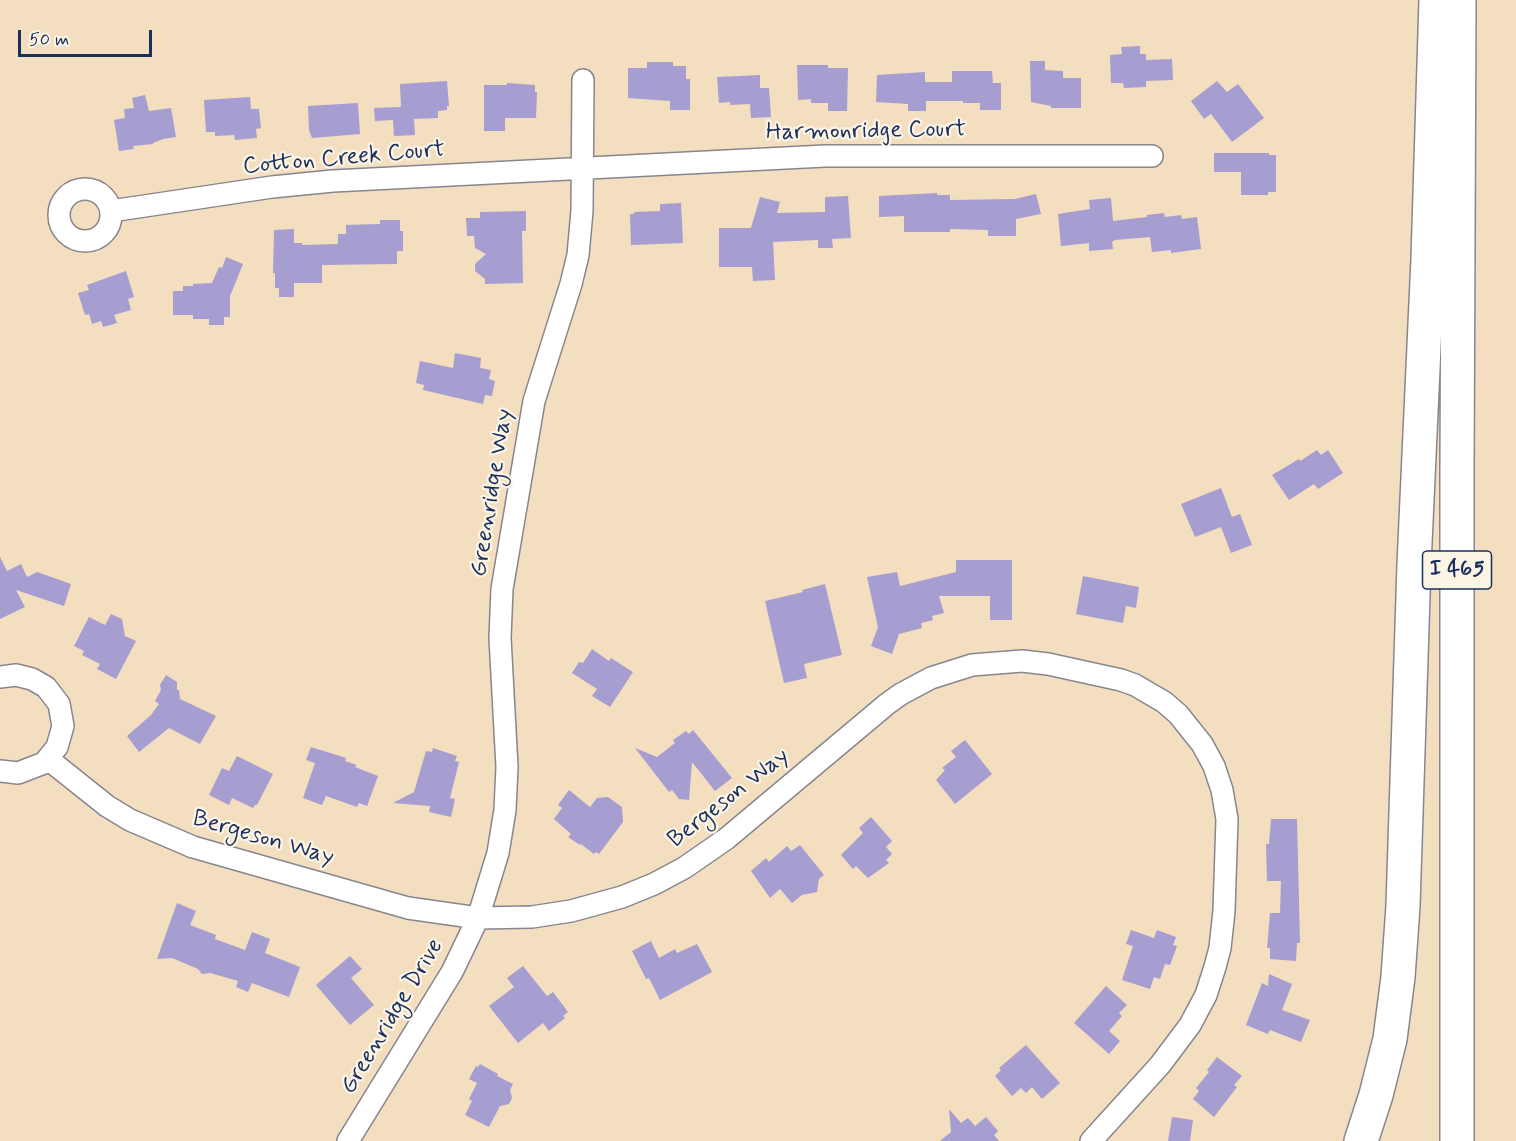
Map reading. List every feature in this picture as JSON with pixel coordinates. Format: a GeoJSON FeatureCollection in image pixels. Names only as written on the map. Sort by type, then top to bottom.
{"type":"FeatureCollection","features":[{"type":"Feature","properties":{"kind":"highway"},"geometry":{"type":"LineString","coordinates":[[1361,1141],[1376,1095],[1390,1039],[1398,977],[1403,906],[1436,0]]}},
{"type":"Feature","properties":{"kind":"highway","name":"I 465"},"geometry":{"type":"LineString","coordinates":[[1457,1141],[1459,0]]}},
{"type":"Feature","properties":{"kind":"street","name":"Greenridge Way"},"geometry":{"type":"LineString","coordinates":[[478,918],[498,853],[507,788],[500,638],[502,589],[534,401],[578,255],[582,219],[583,80]]}},
{"type":"Feature","properties":{"kind":"street","name":"Harmonridge Court"},"geometry":{"type":"LineString","coordinates":[[582,168],[825,156],[1152,156]]}},
{"type":"Feature","properties":{"kind":"street","name":"Cotton Creek Court"},"geometry":{"type":"LineString","coordinates":[[111,211],[314,183],[582,168]]}},
{"type":"Feature","properties":{"kind":"street","name":"Bergeson Way"},"geometry":{"type":"LineString","coordinates":[[48,759],[107,806],[130,820],[193,847],[408,909],[478,918],[532,917],[571,911],[622,897],[654,884],[712,850],[901,694],[931,678],[988,662],[1039,663],[1112,677],[1135,685],[1164,702],[1193,731],[1210,759],[1222,790],[1227,819],[1223,926],[1218,958],[1206,995],[1191,1025],[1177,1046],[1091,1141]]}},
{"type":"Feature","properties":{"kind":"street"},"geometry":{"type":"LineString","coordinates":[[0,677],[16,675],[27,677],[46,687],[54,695],[62,715],[62,731],[57,747],[48,759],[38,767],[18,773],[0,771]]}},
{"type":"Feature","properties":{"kind":"street","name":"Greenridge Drive"},"geometry":{"type":"LineString","coordinates":[[348,1141],[452,972],[478,918]]}},
{"type":"Feature","properties":{"kind":"building"},"geometry":{"type":"Polygon","coordinates":[[[1140,46],[1140,54],[1146,54],[1146,60],[1172,59],[1173,80],[1146,81],[1146,87],[1124,88],[1123,83],[1111,83],[1110,55],[1122,54],[1121,47],[1140,46]]]}},
{"type":"Feature","properties":{"kind":"building"},"geometry":{"type":"Polygon","coordinates":[[[1030,61],[1045,61],[1045,70],[1063,71],[1063,78],[1081,78],[1081,108],[1051,108],[1051,106],[1031,102],[1030,61]]]}},
{"type":"Feature","properties":{"kind":"building"},"geometry":{"type":"Polygon","coordinates":[[[647,62],[673,62],[673,66],[686,66],[686,79],[690,79],[690,110],[670,110],[670,101],[628,98],[628,68],[647,68],[647,62]]]}},
{"type":"Feature","properties":{"kind":"building"},"geometry":{"type":"Polygon","coordinates":[[[797,65],[828,65],[828,68],[848,68],[847,111],[828,111],[828,103],[811,103],[811,99],[798,100],[797,65]]]}},
{"type":"Feature","properties":{"kind":"building"},"geometry":{"type":"Polygon","coordinates":[[[952,71],[992,71],[993,83],[1001,83],[1001,110],[980,110],[980,103],[926,101],[926,111],[908,111],[908,104],[876,102],[877,75],[925,72],[925,82],[952,82],[952,71]]]}},
{"type":"Feature","properties":{"kind":"building"},"geometry":{"type":"Polygon","coordinates":[[[760,75],[760,88],[769,88],[771,117],[751,118],[750,104],[719,103],[717,77],[760,75]]]}},
{"type":"Feature","properties":{"kind":"building"},"geometry":{"type":"Polygon","coordinates":[[[447,81],[449,106],[447,110],[438,111],[438,118],[414,119],[415,135],[394,136],[393,120],[375,121],[374,108],[401,107],[400,84],[447,81]]]}},
{"type":"Feature","properties":{"kind":"building"},"geometry":{"type":"Polygon","coordinates":[[[1217,81],[1227,92],[1238,84],[1264,118],[1232,142],[1211,114],[1204,119],[1191,101],[1217,81]]]}},
{"type":"Feature","properties":{"kind":"building"},"geometry":{"type":"Polygon","coordinates":[[[507,83],[535,85],[536,118],[505,118],[505,131],[484,131],[484,85],[507,85],[507,83]]]}},
{"type":"Feature","properties":{"kind":"building"},"geometry":{"type":"Polygon","coordinates":[[[145,95],[149,111],[171,108],[176,137],[119,151],[114,120],[125,118],[124,109],[134,108],[132,98],[145,95]]]}},
{"type":"Feature","properties":{"kind":"building"},"geometry":{"type":"Polygon","coordinates":[[[250,97],[251,109],[259,109],[261,128],[256,129],[257,138],[235,140],[234,135],[215,136],[215,132],[206,132],[204,100],[250,97]]]}},
{"type":"Feature","properties":{"kind":"building"},"geometry":{"type":"Polygon","coordinates":[[[358,103],[360,134],[312,138],[309,130],[308,106],[358,103]]]}},
{"type":"Feature","properties":{"kind":"building"},"geometry":{"type":"Polygon","coordinates":[[[1214,153],[1276,155],[1276,192],[1268,192],[1268,195],[1241,195],[1241,172],[1214,172],[1214,153]]]}},
{"type":"Feature","properties":{"kind":"building"},"geometry":{"type":"Polygon","coordinates":[[[937,193],[937,195],[950,195],[950,200],[1015,199],[1036,194],[1041,214],[1016,219],[1016,236],[988,236],[988,230],[950,229],[950,232],[904,232],[904,216],[879,217],[879,196],[937,193]]]}},
{"type":"Feature","properties":{"kind":"building"},"geometry":{"type":"Polygon","coordinates":[[[848,196],[851,238],[832,239],[833,248],[818,248],[818,240],[773,242],[775,280],[753,281],[752,267],[719,267],[719,228],[751,228],[760,197],[780,202],[777,213],[825,212],[825,197],[848,196]]]}},
{"type":"Feature","properties":{"kind":"building"},"geometry":{"type":"Polygon","coordinates":[[[1111,198],[1113,221],[1164,213],[1165,217],[1181,215],[1182,219],[1197,217],[1201,249],[1171,253],[1171,250],[1152,252],[1150,237],[1115,240],[1112,242],[1113,249],[1089,251],[1089,243],[1061,246],[1058,214],[1090,209],[1089,200],[1111,198]]]}},
{"type":"Feature","properties":{"kind":"building"},"geometry":{"type":"Polygon","coordinates":[[[681,203],[683,243],[631,245],[630,214],[660,211],[660,204],[681,203]]]}},
{"type":"Feature","properties":{"kind":"building"},"geometry":{"type":"Polygon","coordinates":[[[526,211],[526,231],[522,231],[523,283],[485,284],[485,279],[475,271],[475,264],[486,254],[475,248],[474,236],[467,236],[466,218],[480,218],[480,212],[526,211]]]}},
{"type":"Feature","properties":{"kind":"building"},"geometry":{"type":"Polygon","coordinates":[[[380,220],[400,220],[400,231],[403,231],[403,251],[397,251],[397,264],[322,265],[322,283],[294,283],[294,297],[279,297],[279,288],[275,288],[275,273],[273,273],[274,230],[294,229],[294,243],[302,243],[302,245],[338,244],[338,234],[346,234],[346,225],[380,224],[380,220]]]}},
{"type":"Feature","properties":{"kind":"building"},"geometry":{"type":"Polygon","coordinates":[[[226,257],[243,264],[230,296],[230,317],[224,317],[224,325],[209,325],[209,319],[193,319],[193,315],[173,315],[173,291],[183,291],[183,286],[212,283],[226,257]]]}},
{"type":"Feature","properties":{"kind":"building"},"geometry":{"type":"Polygon","coordinates":[[[126,271],[134,297],[128,299],[131,310],[114,315],[117,323],[103,327],[101,321],[92,324],[89,314],[85,315],[78,293],[89,290],[87,285],[126,271]]]}},
{"type":"Feature","properties":{"kind":"building"},"geometry":{"type":"Polygon","coordinates":[[[455,353],[481,358],[480,368],[491,370],[489,379],[495,381],[492,396],[485,395],[483,404],[423,390],[424,385],[416,383],[420,361],[453,368],[455,353]]]}},
{"type":"Feature","properties":{"kind":"building"},"geometry":{"type":"Polygon","coordinates":[[[1317,450],[1321,455],[1328,450],[1343,473],[1318,489],[1314,484],[1289,500],[1272,475],[1317,450]]]}},
{"type":"Feature","properties":{"kind":"building"},"geometry":{"type":"Polygon","coordinates":[[[1221,488],[1232,517],[1240,514],[1252,545],[1231,553],[1221,527],[1195,537],[1181,504],[1221,488]]]}},
{"type":"Feature","properties":{"kind":"building"},"geometry":{"type":"Polygon","coordinates":[[[0,557],[7,571],[21,564],[27,577],[37,572],[71,584],[64,606],[16,590],[25,607],[0,619],[0,557]]]}},
{"type":"Feature","properties":{"kind":"building"},"geometry":{"type":"Polygon","coordinates":[[[956,560],[1012,560],[1012,620],[990,620],[990,596],[939,596],[944,613],[932,616],[933,620],[921,623],[922,628],[899,634],[892,654],[871,646],[878,627],[867,577],[897,572],[900,586],[956,572],[956,560]]]}},
{"type":"Feature","properties":{"kind":"building"},"geometry":{"type":"Polygon","coordinates":[[[1083,576],[1139,587],[1136,608],[1126,606],[1123,623],[1076,614],[1083,576]]]}},
{"type":"Feature","properties":{"kind":"building"},"geometry":{"type":"Polygon","coordinates":[[[825,584],[842,655],[804,664],[807,678],[784,683],[765,601],[825,584]]]}},
{"type":"Feature","properties":{"kind":"building"},"geometry":{"type":"Polygon","coordinates":[[[111,614],[122,619],[125,636],[136,641],[116,679],[97,669],[100,664],[82,655],[84,651],[74,646],[89,617],[105,625],[111,614]]]}},
{"type":"Feature","properties":{"kind":"building"},"geometry":{"type":"Polygon","coordinates":[[[592,649],[609,661],[611,658],[633,672],[610,707],[592,696],[597,689],[572,673],[579,662],[583,663],[592,649]]]}},
{"type":"Feature","properties":{"kind":"building"},"geometry":{"type":"Polygon","coordinates":[[[166,675],[177,682],[180,699],[216,716],[200,744],[169,728],[139,752],[127,736],[151,715],[159,704],[155,701],[166,675]]]}},
{"type":"Feature","properties":{"kind":"building"},"geometry":{"type":"Polygon","coordinates":[[[693,730],[732,778],[715,791],[692,762],[689,800],[679,799],[672,790],[669,792],[635,748],[657,757],[675,743],[673,740],[686,731],[689,734],[693,730]]]}},
{"type":"Feature","properties":{"kind":"building"},"geometry":{"type":"Polygon","coordinates":[[[965,740],[992,774],[955,804],[936,780],[945,770],[942,768],[956,757],[951,751],[965,740]]]}},
{"type":"Feature","properties":{"kind":"building"},"geometry":{"type":"Polygon","coordinates":[[[311,747],[346,758],[345,761],[357,765],[355,767],[378,776],[367,806],[359,803],[357,807],[326,796],[322,805],[303,798],[315,763],[306,760],[311,747]]]}},
{"type":"Feature","properties":{"kind":"building"},"geometry":{"type":"Polygon","coordinates":[[[433,748],[457,756],[455,761],[459,762],[450,798],[455,799],[451,817],[429,812],[430,806],[393,803],[414,792],[426,751],[432,752],[433,748]]]}},
{"type":"Feature","properties":{"kind":"building"},"geometry":{"type":"Polygon","coordinates":[[[237,756],[273,774],[257,805],[253,808],[232,798],[229,805],[209,795],[222,768],[229,771],[237,756]]]}},
{"type":"Feature","properties":{"kind":"building"},"geometry":{"type":"Polygon","coordinates":[[[569,790],[590,807],[597,798],[608,797],[622,807],[623,822],[599,854],[596,852],[594,854],[568,837],[571,834],[554,819],[562,808],[558,805],[569,790]]]}},
{"type":"Feature","properties":{"kind":"building"},"geometry":{"type":"Polygon","coordinates":[[[871,817],[892,841],[886,847],[892,854],[886,860],[889,863],[868,878],[856,866],[853,869],[841,855],[863,833],[859,828],[871,817]]]}},
{"type":"Feature","properties":{"kind":"building"},"geometry":{"type":"Polygon","coordinates":[[[1271,819],[1297,819],[1300,943],[1297,943],[1296,961],[1270,959],[1270,948],[1267,948],[1270,913],[1280,913],[1281,881],[1267,881],[1266,844],[1269,844],[1271,819]]]}},
{"type":"Feature","properties":{"kind":"building"},"geometry":{"type":"Polygon","coordinates":[[[800,845],[824,875],[819,879],[817,892],[802,895],[792,903],[780,889],[770,898],[751,871],[766,858],[769,862],[787,846],[791,851],[800,845]]]}},
{"type":"Feature","properties":{"kind":"building"},"geometry":{"type":"Polygon","coordinates":[[[177,903],[196,911],[190,925],[216,935],[215,939],[245,950],[252,932],[270,939],[265,953],[300,967],[289,997],[252,983],[248,992],[236,987],[238,981],[210,973],[202,974],[198,969],[172,958],[157,959],[177,903]]]}},
{"type":"Feature","properties":{"kind":"building"},"geometry":{"type":"Polygon","coordinates":[[[1131,930],[1154,938],[1157,930],[1176,937],[1173,945],[1177,946],[1170,965],[1165,964],[1160,979],[1154,977],[1150,989],[1122,980],[1133,946],[1126,944],[1131,930]]]}},
{"type":"Feature","properties":{"kind":"building"},"geometry":{"type":"Polygon","coordinates":[[[651,941],[659,958],[675,949],[677,953],[697,944],[712,972],[660,1000],[632,951],[651,941]]]}},
{"type":"Feature","properties":{"kind":"building"},"geometry":{"type":"Polygon","coordinates":[[[350,956],[362,969],[351,978],[374,1005],[350,1025],[316,985],[350,956]]]}},
{"type":"Feature","properties":{"kind":"building"},"geometry":{"type":"Polygon","coordinates":[[[523,966],[547,996],[553,992],[568,1012],[563,1016],[565,1018],[549,1031],[543,1023],[518,1043],[489,1006],[514,987],[507,978],[523,966]]]}},
{"type":"Feature","properties":{"kind":"building"},"geometry":{"type":"Polygon","coordinates":[[[1269,974],[1292,984],[1282,1010],[1310,1020],[1301,1042],[1270,1030],[1268,1034],[1246,1025],[1262,983],[1268,986],[1269,974]]]}},
{"type":"Feature","properties":{"kind":"building"},"geometry":{"type":"Polygon","coordinates":[[[1106,986],[1127,1005],[1119,1013],[1122,1016],[1109,1031],[1120,1041],[1109,1054],[1074,1023],[1106,986]]]}},
{"type":"Feature","properties":{"kind":"building"},"geometry":{"type":"Polygon","coordinates":[[[1026,1045],[1060,1083],[1042,1099],[1032,1087],[1026,1093],[1021,1088],[1012,1096],[995,1076],[1001,1070],[999,1068],[1026,1045]]]}},
{"type":"Feature","properties":{"kind":"building"},"geometry":{"type":"Polygon","coordinates":[[[1217,1057],[1242,1076],[1234,1085],[1237,1087],[1214,1117],[1193,1099],[1199,1091],[1196,1088],[1217,1057]]]}},
{"type":"Feature","properties":{"kind":"building"},"geometry":{"type":"Polygon","coordinates":[[[480,1064],[513,1084],[509,1104],[500,1106],[489,1127],[465,1115],[472,1101],[469,1099],[477,1083],[469,1079],[476,1066],[480,1064]]]}},
{"type":"Feature","properties":{"kind":"building"},"geometry":{"type":"Polygon","coordinates":[[[949,1109],[961,1123],[968,1118],[975,1126],[986,1117],[998,1131],[994,1135],[999,1141],[940,1141],[951,1132],[949,1109]]]}},
{"type":"Feature","properties":{"kind":"building"},"geometry":{"type":"Polygon","coordinates":[[[1172,1117],[1193,1120],[1190,1141],[1168,1141],[1172,1117]]]}}]}
